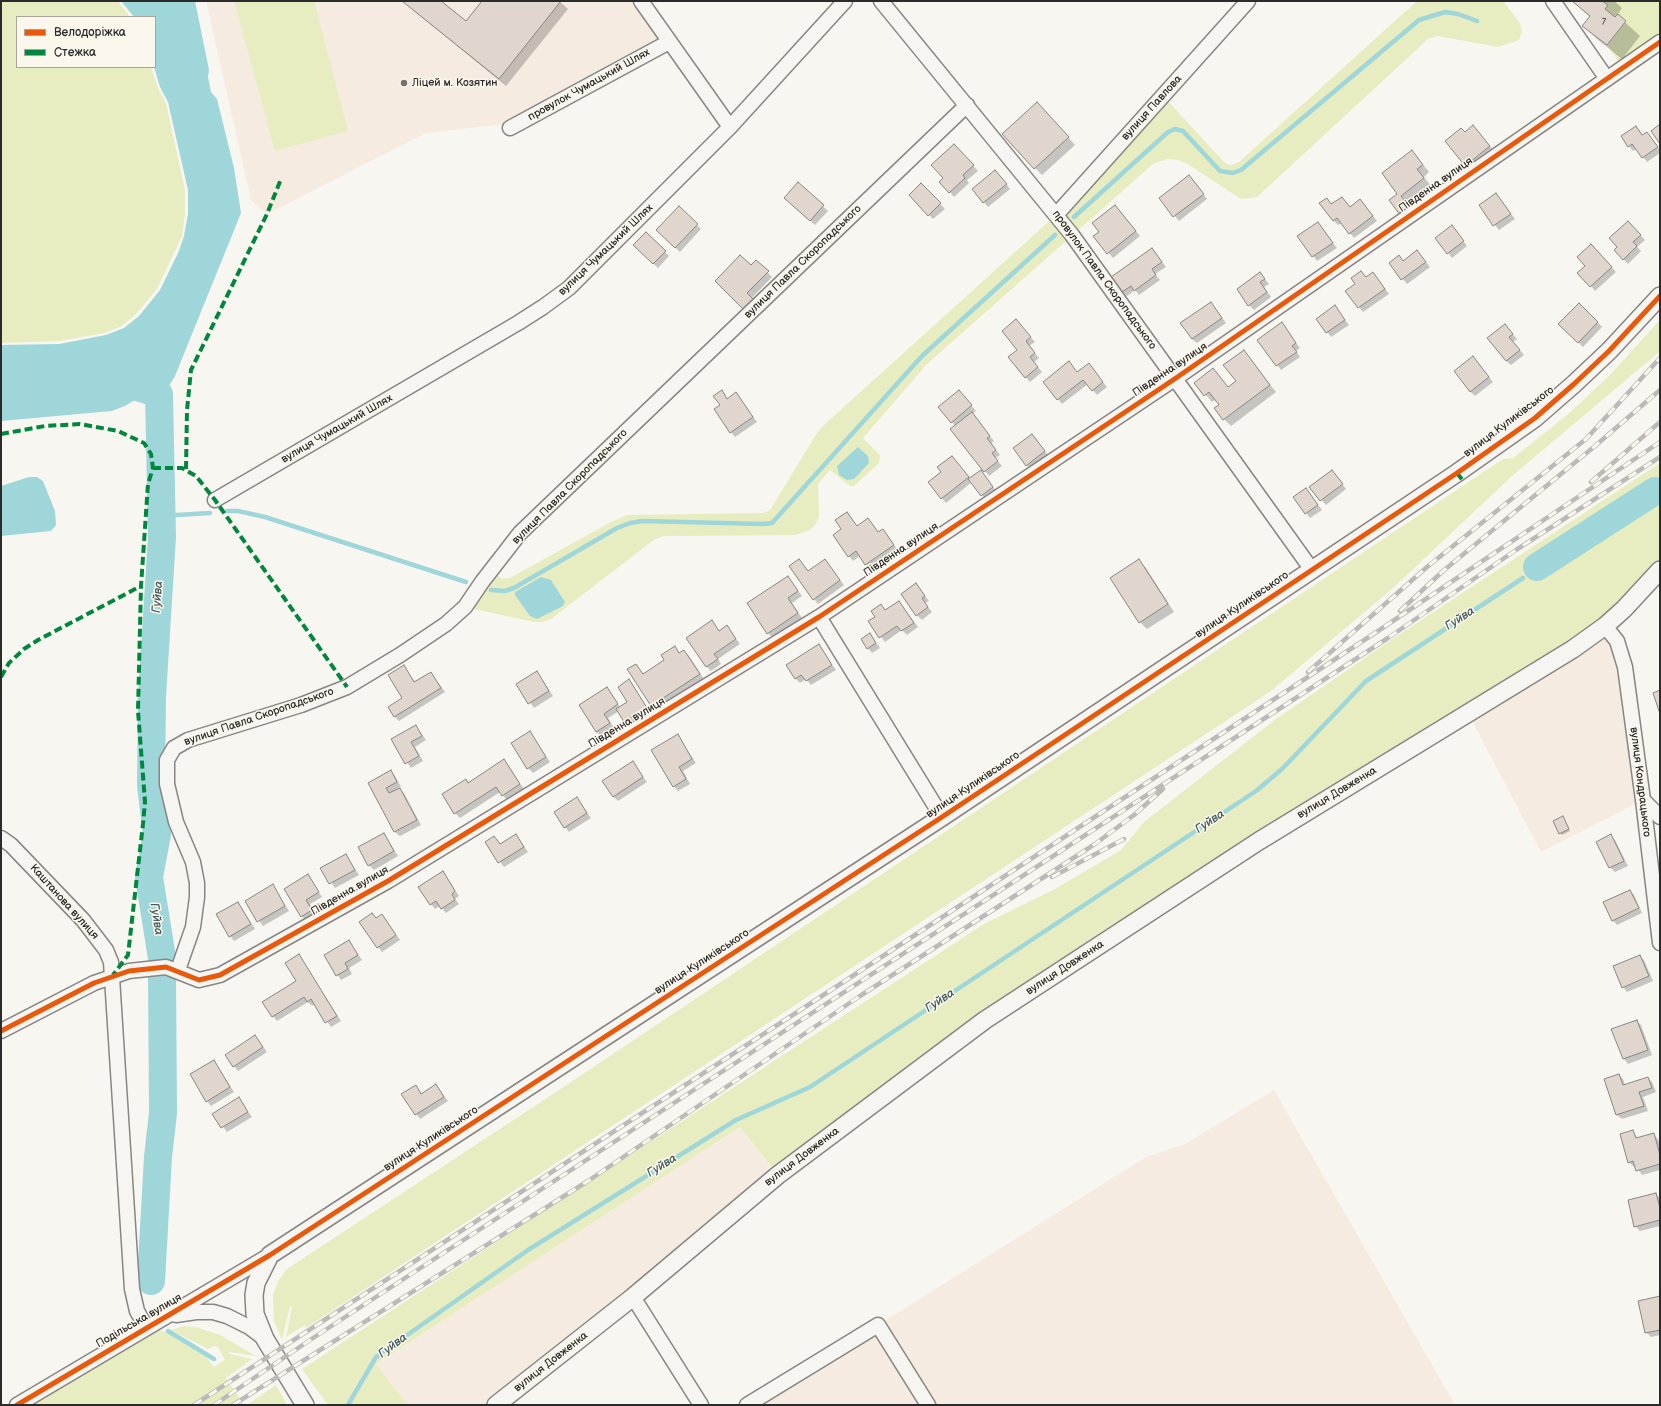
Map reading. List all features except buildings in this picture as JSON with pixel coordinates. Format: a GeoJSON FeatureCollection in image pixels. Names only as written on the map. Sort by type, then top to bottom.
{"type":"FeatureCollection","features":[{"type":"Feature","properties":{"kind":"street"},"geometry":{"type":"LineString","coordinates":[[641,1],[730,127]]}},
{"type":"Feature","properties":{"kind":"street","name":"вулиця Чумацький Шлях"},"geometry":{"type":"LineString","coordinates":[[215,500],[543,307],[570,288],[730,127],[844,1]]}},
{"type":"Feature","properties":{"kind":"street","name":"провулок Павла Скоропадського"},"geometry":{"type":"LineString","coordinates":[[881,1],[967,104],[1056,215],[1176,378],[1312,570]]}},
{"type":"Feature","properties":{"kind":"street","name":"вулиця Павлова"},"geometry":{"type":"LineString","coordinates":[[1056,215],[1248,1]]}},
{"type":"Feature","properties":{"kind":"street"},"geometry":{"type":"LineString","coordinates":[[1553,1],[1607,79]]}},
{"type":"Feature","properties":{"kind":"street","name":"провулок Чумацький Шлях"},"geometry":{"type":"LineString","coordinates":[[510,128],[669,42]]}},
{"type":"Feature","properties":{"kind":"street","name":"Південна вулиця"},"geometry":{"type":"LineString","coordinates":[[1,1031],[94,982],[113,975],[151,968],[166,967],[178,970],[189,977],[199,980],[213,978],[227,972],[388,881],[819,617],[1176,378],[1660,42]]}},
{"type":"Feature","properties":{"kind":"street","name":"вулиця Павла Скоропадського"},"geometry":{"type":"LineString","coordinates":[[178,970],[193,927],[198,897],[193,862],[176,822],[167,784],[167,760],[174,748],[188,740],[301,705],[338,691],[372,673],[446,624],[465,607],[482,582],[520,534],[967,104]]}},
{"type":"Feature","properties":{"kind":"street","name":"вулиця Куликівського"},"geometry":{"type":"LineString","coordinates":[[270,1255],[942,817],[1462,470],[1535,418],[1605,356],[1660,296]]}},
{"type":"Feature","properties":{"kind":"street","name":"вулиця Довженка"},"geometry":{"type":"LineString","coordinates":[[496,1405],[633,1297],[778,1174],[985,1020],[1259,841],[1573,649],[1605,626],[1624,609],[1660,570]]}},
{"type":"Feature","properties":{"kind":"street"},"geometry":{"type":"LineString","coordinates":[[819,617],[942,817]]}},
{"type":"Feature","properties":{"kind":"street","name":"вулиця Кондрацького"},"geometry":{"type":"LineString","coordinates":[[1605,626],[1617,641],[1622,654],[1643,800],[1660,943]]}},
{"type":"Feature","properties":{"kind":"street"},"geometry":{"type":"LineString","coordinates":[[1643,800],[1660,817]]}},
{"type":"Feature","properties":{"kind":"street","name":"Каштанова вулиця"},"geometry":{"type":"LineString","coordinates":[[1,838],[11,845],[88,925],[109,956],[113,975],[120,1111],[132,1289],[137,1311],[146,1327]]}},
{"type":"Feature","properties":{"kind":"street"},"geometry":{"type":"LineString","coordinates":[[270,1255],[260,1273],[254,1295],[255,1314],[265,1339],[305,1405]]}},
{"type":"Feature","properties":{"kind":"street","name":"Подільська вулиця"},"geometry":{"type":"LineString","coordinates":[[17,1405],[146,1327],[216,1289],[270,1255]]}},
{"type":"Feature","properties":{"kind":"street"},"geometry":{"type":"LineString","coordinates":[[633,1297],[701,1405]]}},
{"type":"Feature","properties":{"kind":"street"},"geometry":{"type":"LineString","coordinates":[[160,1320],[196,1312],[212,1312],[238,1320],[265,1339]]}},
{"type":"Feature","properties":{"kind":"street"},"geometry":{"type":"LineString","coordinates":[[747,1405],[878,1326],[928,1405]]}},
{"type":"Feature","properties":{"kind":"shaded area","name":"Ліцей м. Козятин"},"geometry":{"type":"Polygon","coordinates":[[[206,1],[635,1],[661,42],[506,124],[426,133],[267,214],[251,200],[206,1]]]}},
{"type":"Feature","properties":{"kind":"shaded area"},"geometry":{"type":"Polygon","coordinates":[[[1613,635],[1643,800],[1541,852],[1468,713],[1590,637],[1613,635]]]}},
{"type":"Feature","properties":{"kind":"shaded area"},"geometry":{"type":"Polygon","coordinates":[[[1274,1090],[1455,1405],[747,1405],[878,1325],[1146,1157],[1185,1144],[1274,1090]]]}},
{"type":"Feature","properties":{"kind":"shaded area"},"geometry":{"type":"Polygon","coordinates":[[[740,1127],[778,1175],[496,1405],[408,1405],[376,1364],[740,1127]]]}},
{"type":"Feature","properties":{"kind":"green space"},"geometry":{"type":"Polygon","coordinates":[[[1,1],[118,1],[129,16],[16,16],[16,68],[151,68],[158,88],[166,103],[185,190],[185,214],[182,236],[157,289],[136,314],[122,326],[105,333],[59,341],[1,343],[1,1]]]}},
{"type":"Feature","properties":{"kind":"green space"},"geometry":{"type":"Polygon","coordinates":[[[234,1],[314,1],[348,131],[275,151],[234,1]]]}},
{"type":"Feature","properties":{"kind":"green space"},"geometry":{"type":"Polygon","coordinates":[[[1417,1],[1503,1],[1520,23],[1522,31],[1519,40],[1498,47],[1438,36],[1428,39],[1257,197],[1241,199],[1186,163],[1178,160],[1167,159],[1153,164],[927,364],[863,438],[880,455],[879,463],[854,486],[850,486],[830,470],[818,484],[819,517],[816,524],[810,530],[795,535],[664,536],[655,539],[551,619],[543,622],[534,622],[465,607],[490,571],[503,579],[510,578],[611,522],[627,515],[763,513],[770,510],[817,433],[824,425],[1056,215],[1163,96],[1225,163],[1230,165],[1239,162],[1417,1]]]}},
{"type":"Feature","properties":{"kind":"green space"},"geometry":{"type":"Polygon","coordinates":[[[1602,1],[1660,1],[1660,42],[1623,68],[1607,45],[1626,21],[1618,14],[1615,17],[1605,9],[1608,5],[1602,1]]]}},
{"type":"Feature","properties":{"kind":"green space"},"geometry":{"type":"Polygon","coordinates":[[[1660,320],[1660,351],[1658,353],[1512,476],[1393,588],[1271,691],[306,1328],[305,1325],[286,1337],[292,1307],[290,1306],[282,1340],[274,1321],[273,1295],[278,1281],[287,1269],[559,1090],[1503,459],[1513,458],[1566,416],[1608,377],[1660,320]]]}},
{"type":"Feature","properties":{"kind":"green space"},"geometry":{"type":"Polygon","coordinates":[[[1660,463],[1660,570],[1624,609],[985,1020],[778,1175],[740,1127],[376,1364],[408,1405],[328,1405],[302,1369],[984,924],[1053,890],[1120,851],[1144,822],[1276,719],[1394,638],[1660,463]]]}},
{"type":"Feature","properties":{"kind":"green space"},"geometry":{"type":"Polygon","coordinates":[[[184,1326],[195,1327],[220,1335],[256,1356],[229,1352],[229,1354],[252,1359],[226,1378],[244,1405],[20,1405],[146,1327],[166,1332],[206,1357],[214,1367],[225,1360],[218,1347],[214,1346],[208,1349],[171,1330],[184,1326]]]}},
{"type":"Feature","properties":{"kind":"green space"},"geometry":{"type":"Polygon","coordinates":[[[276,1385],[287,1405],[247,1405],[276,1385]]]}},
{"type":"Feature","properties":{"kind":"water"},"geometry":{"type":"Polygon","coordinates":[[[121,1],[195,1],[209,70],[208,77],[211,92],[217,99],[234,168],[241,213],[175,376],[167,389],[159,394],[138,398],[125,406],[112,411],[1,421],[1,345],[59,344],[106,335],[124,328],[139,316],[160,290],[179,251],[184,236],[188,214],[188,190],[168,102],[160,87],[154,68],[156,68],[156,16],[133,16],[121,1]]]}},
{"type":"Feature","properties":{"kind":"water"},"geometry":{"type":"Polygon","coordinates":[[[858,447],[868,456],[869,463],[854,479],[847,480],[839,475],[837,466],[858,447]]]}},
{"type":"Feature","properties":{"kind":"water"},"geometry":{"type":"Polygon","coordinates":[[[29,477],[37,477],[43,481],[55,511],[56,525],[51,531],[1,536],[1,486],[29,477]]]}},
{"type":"Feature","properties":{"kind":"water"},"geometry":{"type":"Polygon","coordinates":[[[541,577],[551,580],[565,602],[563,606],[537,619],[530,616],[515,595],[515,592],[541,577]]]}},
{"type":"Feature","properties":{"kind":"waterway"},"geometry":{"type":"LineString","coordinates":[[1074,217],[1168,132],[1175,129],[1183,131],[1220,171],[1233,173],[1241,170],[1419,20],[1445,12],[1458,14],[1477,21]]}},
{"type":"Feature","properties":{"kind":"waterway"},"geometry":{"type":"LineString","coordinates":[[491,590],[505,591],[514,588],[617,528],[630,523],[642,521],[772,523],[922,356],[1055,235]]}},
{"type":"Feature","properties":{"kind":"waterway","name":"Гуйва"},"geometry":{"type":"LineString","coordinates":[[122,382],[159,394],[162,537],[152,696],[151,785],[157,834],[149,877],[162,958]]}},
{"type":"Feature","properties":{"kind":"waterway","name":"Гуйва"},"geometry":{"type":"LineString","coordinates":[[1537,567],[1655,491]]}},
{"type":"Feature","properties":{"kind":"waterway"},"geometry":{"type":"LineString","coordinates":[[227,511],[238,511],[265,517],[466,582]]}},
{"type":"Feature","properties":{"kind":"waterway"},"geometry":{"type":"LineString","coordinates":[[161,516],[210,513]]}},
{"type":"Feature","properties":{"kind":"waterway","name":"Гуйва"},"geometry":{"type":"LineString","coordinates":[[348,1405],[376,1357],[528,1250],[736,1120],[810,1087],[1256,791],[1282,769],[1366,681],[1523,578]]}},
{"type":"Feature","properties":{"kind":"waterway","name":"Гуйва"},"geometry":{"type":"LineString","coordinates":[[151,1281],[158,1157],[163,1113],[162,976]]}},
{"type":"Feature","properties":{"kind":"waterway"},"geometry":{"type":"LineString","coordinates":[[168,1331],[214,1359]]}},
{"type":"Feature","properties":{"kind":"railway"},"geometry":{"type":"LineString","coordinates":[[1308,672],[1427,567],[1586,439],[1660,358]]}},
{"type":"Feature","properties":{"kind":"railway"},"geometry":{"type":"LineString","coordinates":[[1400,611],[1443,571],[1595,446],[1660,390]]}},
{"type":"Feature","properties":{"kind":"railway"},"geometry":{"type":"LineString","coordinates":[[1591,482],[1660,422]]}},
{"type":"Feature","properties":{"kind":"railway"},"geometry":{"type":"LineString","coordinates":[[194,1405],[848,979],[1378,631],[1660,442]]}},
{"type":"Feature","properties":{"kind":"railway"},"geometry":{"type":"LineString","coordinates":[[214,1405],[313,1338],[1388,638],[1516,550],[1660,457]]}},
{"type":"Feature","properties":{"kind":"railway"},"geometry":{"type":"LineString","coordinates":[[233,1405],[588,1181],[860,996],[1095,844],[1134,815],[1163,789]]}},
{"type":"Feature","properties":{"kind":"railway"},"geometry":{"type":"LineString","coordinates":[[1052,877],[1124,839]]}},
{"type":"Feature","properties":{"kind":"marked path"},"geometry":{"type":"LineString","coordinates":[[186,469],[187,410],[191,370],[267,214],[281,179]]}},
{"type":"Feature","properties":{"kind":"marked path"},"geometry":{"type":"LineString","coordinates":[[1,434],[45,426],[80,424],[118,431],[144,443],[151,454],[153,468],[148,484],[141,586],[138,711],[145,802],[128,955],[113,975]]}},
{"type":"Feature","properties":{"kind":"marked path"},"geometry":{"type":"LineString","coordinates":[[153,468],[182,468],[196,476],[215,500],[347,687]]}},
{"type":"Feature","properties":{"kind":"marked path"},"geometry":{"type":"LineString","coordinates":[[1457,473],[1464,482]]}},
{"type":"Feature","properties":{"kind":"marked path"},"geometry":{"type":"LineString","coordinates":[[1,677],[9,663],[24,649],[38,640],[141,586]]}},
{"type":"Feature","properties":{"kind":"cycle path"},"geometry":{"type":"LineString","coordinates":[[1,1031],[94,983],[129,971],[166,967],[199,980],[220,975],[388,881],[819,617],[1176,378],[1660,42]]}},
{"type":"Feature","properties":{"kind":"cycle path"},"geometry":{"type":"LineString","coordinates":[[17,1405],[270,1255],[942,817],[1457,473],[1535,418],[1574,384],[1609,351],[1660,296]]}},
{"type":"Feature","properties":{"kind":"place","name":"Ліцей м. Козятин"},"geometry":{"type":"Point","coordinates":[404,83]}}]}
